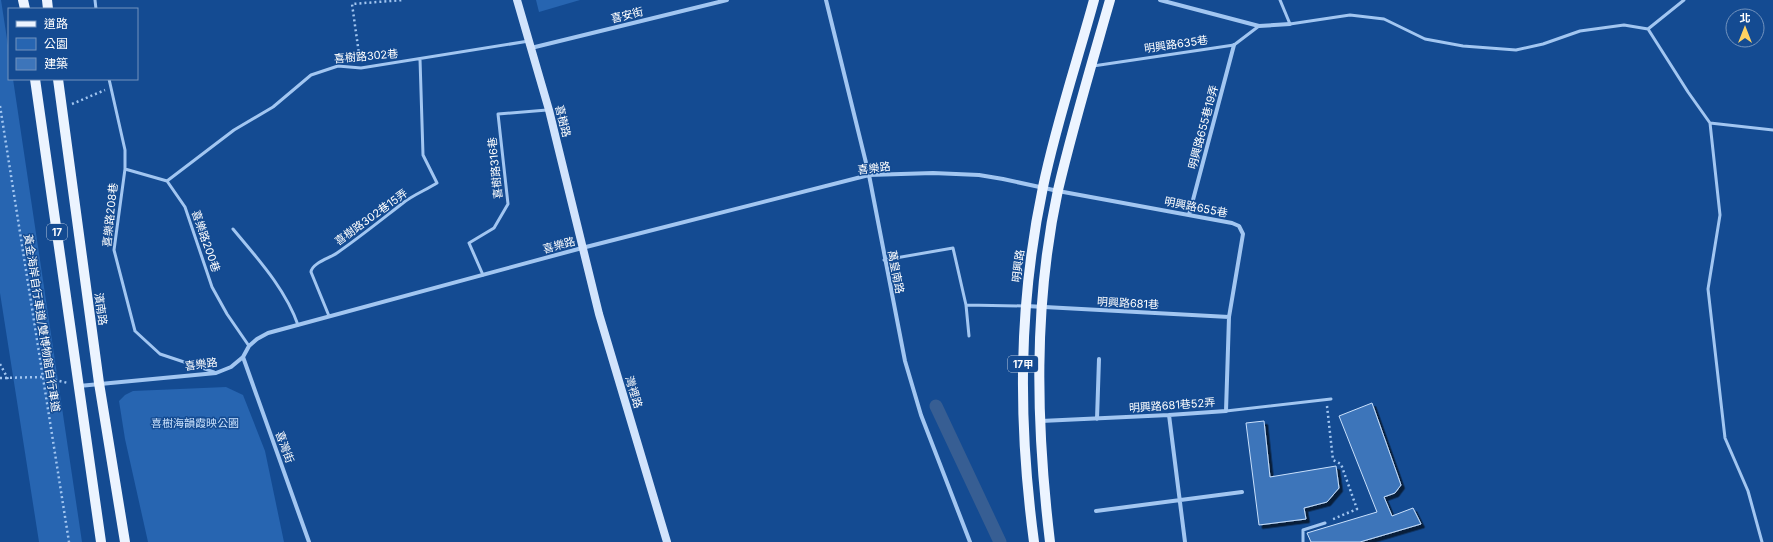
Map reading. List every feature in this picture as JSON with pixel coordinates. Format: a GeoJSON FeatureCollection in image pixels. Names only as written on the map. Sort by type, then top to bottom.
{"type":"FeatureCollection","features":[{"type":"Feature","properties":{"kind":"main road","name":"明興路"},"geometry":{"type":"LineString","coordinates":[[1034,542],[1027,486],[1022,421],[1026,306],[1033,244],[1043,187],[1094,0]]}},
{"type":"Feature","properties":{"kind":"main road","name":"17甲"},"geometry":{"type":"LineString","coordinates":[[1050,542],[1042,482],[1038,362],[1049,244],[1058,191],[1110,0]]}},
{"type":"Feature","properties":{"kind":"main road","name":"17"},"geometry":{"type":"LineString","coordinates":[[35,80],[101,542]]}},
{"type":"Feature","properties":{"kind":"main road","name":"濱南路"},"geometry":{"type":"LineString","coordinates":[[58,80],[99,383],[125,542]]}},
{"type":"Feature","properties":{"kind":"street","name":"喜樹路"},"geometry":{"type":"LineString","coordinates":[[517,0],[549,110],[582,248]]}},
{"type":"Feature","properties":{"kind":"street","name":"喜安街"},"geometry":{"type":"LineString","coordinates":[[530,44],[728,0]]}},
{"type":"Feature","properties":{"kind":"street","name":"萬皇南路"},"geometry":{"type":"LineString","coordinates":[[826,0],[870,175],[884,260],[909,375],[921,415],[970,542]]}},
{"type":"Feature","properties":{"kind":"street"},"geometry":{"type":"LineString","coordinates":[[1160,0],[1258,26],[1290,24]]}},
{"type":"Feature","properties":{"kind":"street","name":"明興路655巷19弄"},"geometry":{"type":"LineString","coordinates":[[1189,215],[1234,45]]}},
{"type":"Feature","properties":{"kind":"street","name":"喜樂路"},"geometry":{"type":"LineString","coordinates":[[78,386],[216,373],[231,367],[243,357],[250,346],[257,339],[268,333],[582,248],[870,175],[958,173],[1003,179],[1058,191]]}},
{"type":"Feature","properties":{"kind":"street","name":"明興路655巷"},"geometry":{"type":"LineString","coordinates":[[1058,191],[1232,223],[1239,226],[1243,234],[1229,317]]}},
{"type":"Feature","properties":{"kind":"street","name":"灣裡路"},"geometry":{"type":"LineString","coordinates":[[582,248],[599,314],[667,542]]}},
{"type":"Feature","properties":{"kind":"street","name":"明興路681巷"},"geometry":{"type":"LineString","coordinates":[[1026,306],[1229,317]]}},
{"type":"Feature","properties":{"kind":"street","name":"明興路681巷52弄"},"geometry":{"type":"LineString","coordinates":[[1039,421],[1169,415],[1226,410],[1229,317]]}},
{"type":"Feature","properties":{"kind":"street","name":"喜灣街"},"geometry":{"type":"LineString","coordinates":[[243,357],[309,542]]}},
{"type":"Feature","properties":{"kind":"street"},"geometry":{"type":"LineString","coordinates":[[1097,419],[1099,358]]}},
{"type":"Feature","properties":{"kind":"street"},"geometry":{"type":"LineString","coordinates":[[1169,415],[1185,542]]}},
{"type":"Feature","properties":{"kind":"street"},"geometry":{"type":"LineString","coordinates":[[1096,511],[1242,492]]}},
{"type":"Feature","properties":{"kind":"lane"},"geometry":{"type":"LineString","coordinates":[[1280,0],[1290,24],[1350,15],[1384,19],[1425,39],[1463,46],[1516,50],[1543,44],[1580,31],[1624,25],[1648,29],[1688,92],[1710,123],[1720,215],[1708,289],[1725,438],[1748,491],[1762,542]]}},
{"type":"Feature","properties":{"kind":"lane"},"geometry":{"type":"LineString","coordinates":[[1648,29],[1684,0]]}},
{"type":"Feature","properties":{"kind":"lane"},"geometry":{"type":"LineString","coordinates":[[1234,45],[1258,26]]}},
{"type":"Feature","properties":{"kind":"lane","name":"喜樹路302巷"},"geometry":{"type":"LineString","coordinates":[[167,181],[234,130],[273,107],[311,76],[338,66],[361,68],[530,44]]}},
{"type":"Feature","properties":{"kind":"lane","name":"明興路635巷"},"geometry":{"type":"LineString","coordinates":[[1091,66],[1234,45]]}},
{"type":"Feature","properties":{"kind":"lane","name":"喜樹路302巷15弄"},"geometry":{"type":"LineString","coordinates":[[329,316],[311,269],[315,265],[333,256],[368,231],[404,202],[437,183],[423,155],[420,59]]}},
{"type":"Feature","properties":{"kind":"lane","name":"喜樂路208巷"},"geometry":{"type":"LineString","coordinates":[[109,80],[125,150],[125,168],[114,250],[135,331],[160,354],[216,373]]}},
{"type":"Feature","properties":{"kind":"lane","name":"喜樹路316巷"},"geometry":{"type":"LineString","coordinates":[[482,275],[469,243],[494,228],[508,204],[498,114],[549,110]]}},
{"type":"Feature","properties":{"kind":"lane"},"geometry":{"type":"LineString","coordinates":[[1710,123],[1773,130]]}},
{"type":"Feature","properties":{"kind":"lane"},"geometry":{"type":"LineString","coordinates":[[125,168],[167,181]]}},
{"type":"Feature","properties":{"kind":"lane","name":"喜樂路200巷"},"geometry":{"type":"LineString","coordinates":[[167,181],[185,207],[212,287],[227,314],[250,346]]}},
{"type":"Feature","properties":{"kind":"lane"},"geometry":{"type":"LineString","coordinates":[[233,229],[272,278],[294,313],[298,325]]}},
{"type":"Feature","properties":{"kind":"lane"},"geometry":{"type":"LineString","coordinates":[[884,260],[953,248],[966,305],[969,336]]}},
{"type":"Feature","properties":{"kind":"lane"},"geometry":{"type":"LineString","coordinates":[[966,305],[1026,306]]}},
{"type":"Feature","properties":{"kind":"lane"},"geometry":{"type":"LineString","coordinates":[[1226,410],[1332,399]]}},
{"type":"Feature","properties":{"kind":"lane"},"geometry":{"type":"LineString","coordinates":[[1303,542],[1303,530],[1325,523]]}},
{"type":"Feature","properties":{"kind":"path"},"geometry":{"type":"LineString","coordinates":[[361,68],[352,4],[403,0]]}},
{"type":"Feature","properties":{"kind":"path"},"geometry":{"type":"LineString","coordinates":[[62,108],[110,88]]}},
{"type":"Feature","properties":{"kind":"path","name":"黃金海岸自行車道/雙博物館自行車道"},"geometry":{"type":"LineString","coordinates":[[0,106],[69,542]]}},
{"type":"Feature","properties":{"kind":"path"},"geometry":{"type":"LineString","coordinates":[[0,364],[8,379]]}},
{"type":"Feature","properties":{"kind":"path"},"geometry":{"type":"LineString","coordinates":[[0,378],[43,377],[78,386]]}},
{"type":"Feature","properties":{"kind":"path"},"geometry":{"type":"LineString","coordinates":[[1325,523],[1357,509],[1341,464],[1333,460],[1326,400]]}},
{"type":"Feature","properties":{"kind":"green space"},"geometry":{"type":"Polygon","coordinates":[[[1,0],[8,46],[8,80],[13,80],[82,542],[39,542],[0,293],[1,0]]]}},
{"type":"Feature","properties":{"kind":"green space"},"geometry":{"type":"Polygon","coordinates":[[[536,0],[580,0],[539,12],[536,0]]]}},
{"type":"Feature","properties":{"kind":"green space","name":"喜樹海韻霞映公園"},"geometry":{"type":"Polygon","coordinates":[[[226,387],[243,395],[265,451],[284,542],[148,542],[125,439],[119,401],[125,395],[133,391],[226,387]]]}},
{"type":"Feature","properties":{"kind":"building"},"geometry":{"type":"Polygon","coordinates":[[[1372,403],[1401,485],[1395,493],[1384,497],[1392,516],[1413,508],[1421,524],[1360,542],[1311,542],[1307,533],[1377,512],[1339,416],[1372,403]]]}},
{"type":"Feature","properties":{"kind":"building"},"geometry":{"type":"Polygon","coordinates":[[[1264,421],[1270,477],[1336,466],[1339,488],[1327,502],[1304,508],[1306,519],[1259,525],[1246,423],[1264,421]]]}},
{"type":"Feature","properties":{"kind":"waterway"},"geometry":{"type":"LineString","coordinates":[[936,406],[1000,542]]}}]}
